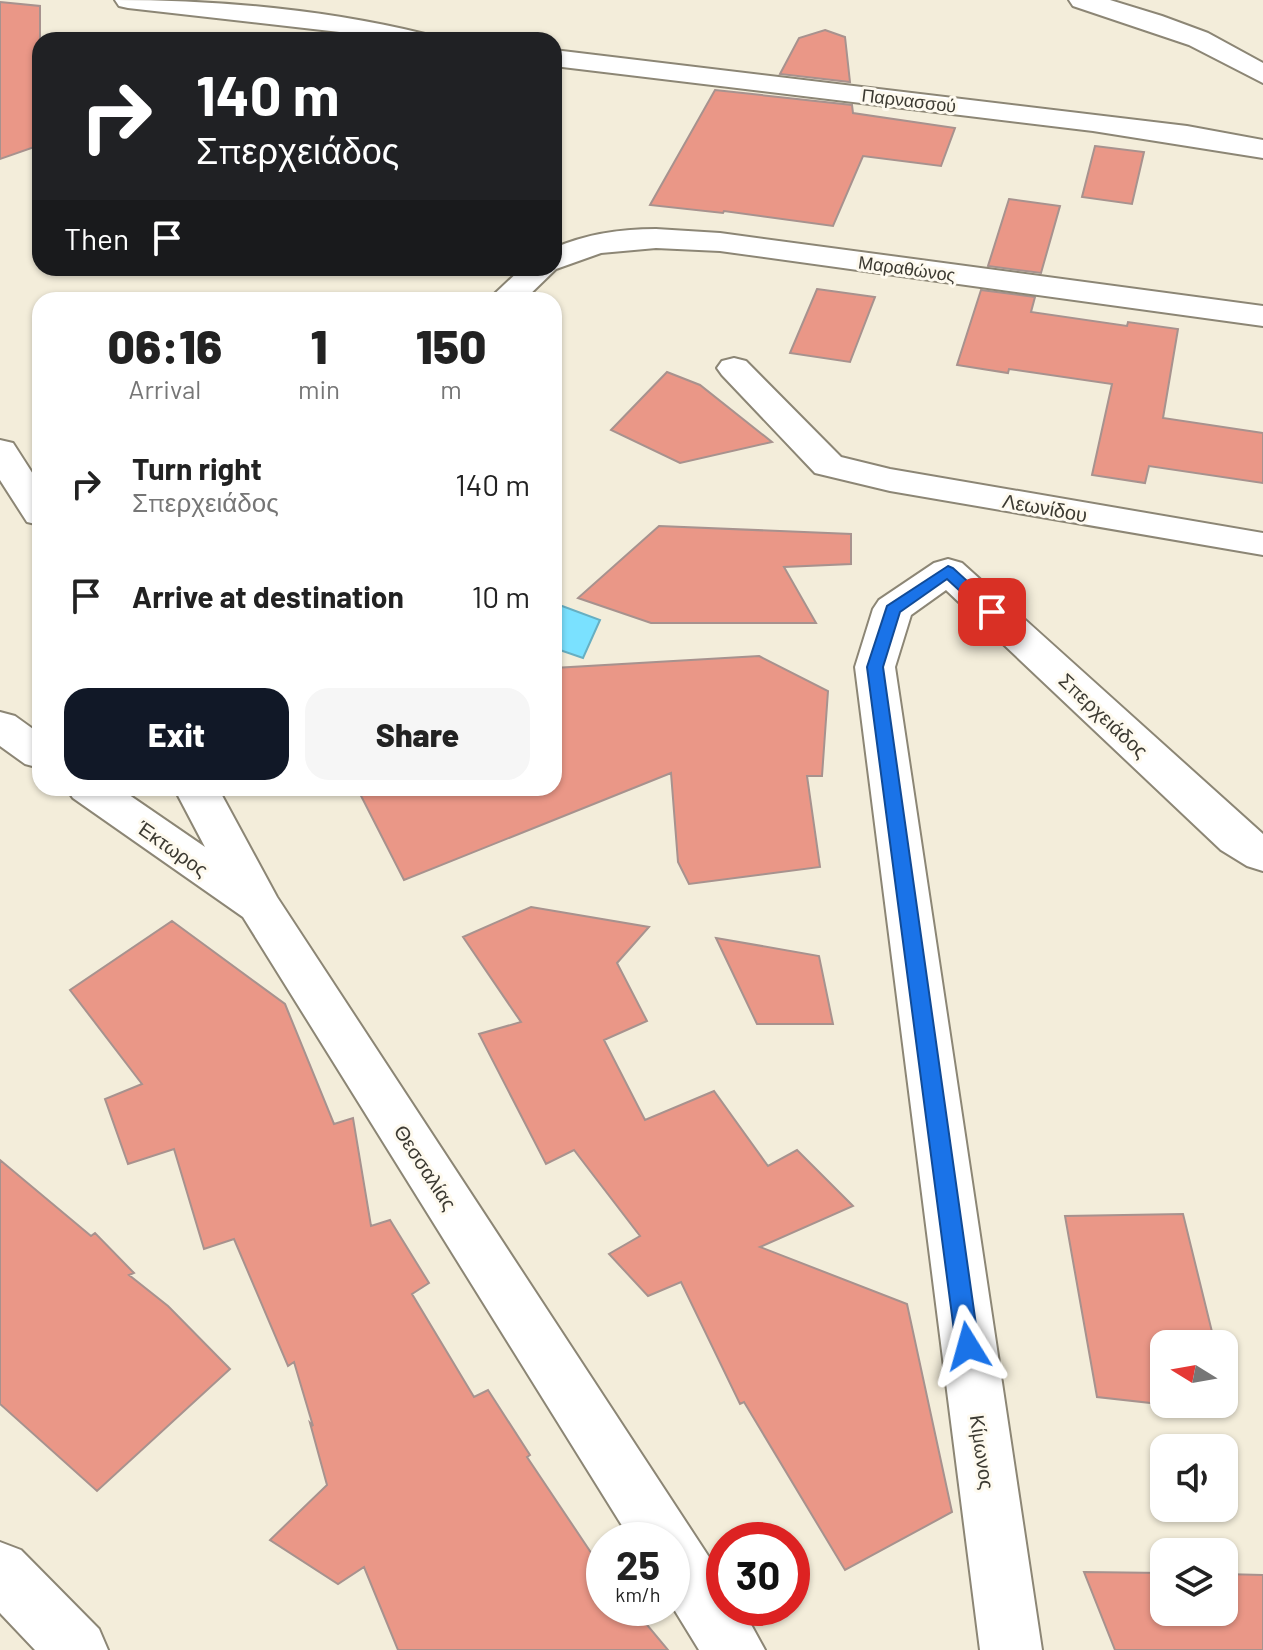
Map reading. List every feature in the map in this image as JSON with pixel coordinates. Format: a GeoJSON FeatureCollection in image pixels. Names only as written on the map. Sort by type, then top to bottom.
{"type":"FeatureCollection","features":[{"type":"Feature","properties":{"kind":"street"},"geometry":{"type":"LineString","coordinates":[[128,0],[191,3],[382,32]]}},
{"type":"Feature","properties":{"kind":"street"},"geometry":{"type":"LineString","coordinates":[[302,0],[357,26]]}},
{"type":"Feature","properties":{"kind":"street"},"geometry":{"type":"LineString","coordinates":[[1082,0],[1198,38],[1241,59],[1263,75]]}},
{"type":"Feature","properties":{"kind":"street"},"geometry":{"type":"LineString","coordinates":[[1172,0],[1205,27],[1206,34],[1198,38]]}},
{"type":"Feature","properties":{"kind":"street","name":"Παρνασσού"},"geometry":{"type":"LineString","coordinates":[[562,59],[1109,124],[1263,149]]}},
{"type":"Feature","properties":{"kind":"street","name":"Μαραθώνος"},"geometry":{"type":"LineString","coordinates":[[562,256],[577,248],[611,239],[641,237],[720,242],[1263,316]]}},
{"type":"Feature","properties":{"kind":"street"},"geometry":{"type":"LineString","coordinates":[[513,292],[532,276]]}},
{"type":"Feature","properties":{"kind":"street","name":"Λεωνίδου"},"geometry":{"type":"LineString","coordinates":[[734,368],[828,465],[890,480],[1263,544]]}},
{"type":"Feature","properties":{"kind":"street"},"geometry":{"type":"LineString","coordinates":[[0,451],[32,501]]}},
{"type":"Feature","properties":{"kind":"street","name":"Σπερχειάδος"},"geometry":{"type":"LineString","coordinates":[[948,571],[1237,839],[1263,855]]}},
{"type":"Feature","properties":{"kind":"street","name":"Κίμωνος"},"geometry":{"type":"LineString","coordinates":[[948,571],[893,609],[875,667],[1011,1650]]}},
{"type":"Feature","properties":{"kind":"street"},"geometry":{"type":"LineString","coordinates":[[0,726],[32,748]]}},
{"type":"Feature","properties":{"kind":"street","name":"Έκτωρος"},"geometry":{"type":"LineString","coordinates":[[100,796],[259,906]]}},
{"type":"Feature","properties":{"kind":"street","name":"Θεσσαλίας"},"geometry":{"type":"LineString","coordinates":[[200,796],[259,906],[653,1522]]}},
{"type":"Feature","properties":{"kind":"street"},"geometry":{"type":"LineString","coordinates":[[0,1570],[77,1650]]}},
{"type":"Feature","properties":{"kind":"street"},"geometry":{"type":"LineString","coordinates":[[690,1580],[734,1650]]}},
{"type":"Feature","properties":{"kind":"water"},"geometry":{"type":"Polygon","coordinates":[[[562,606],[600,620],[583,658],[562,651],[562,606]]]}},
{"type":"Feature","properties":{"kind":"building"},"geometry":{"type":"Polygon","coordinates":[[[0,2],[40,6],[40,32],[32,32],[32,148],[0,159],[0,2]]]}},
{"type":"Feature","properties":{"kind":"building"},"geometry":{"type":"Polygon","coordinates":[[[825,30],[845,37],[850,82],[780,74],[799,38],[825,30]]]}},
{"type":"Feature","properties":{"kind":"building"},"geometry":{"type":"Polygon","coordinates":[[[715,90],[852,105],[853,113],[955,128],[941,166],[863,156],[833,226],[724,211],[650,205],[715,90]]]}},
{"type":"Feature","properties":{"kind":"building"},"geometry":{"type":"Polygon","coordinates":[[[1095,146],[1144,152],[1132,204],[1082,197],[1095,146]]]}},
{"type":"Feature","properties":{"kind":"building"},"geometry":{"type":"Polygon","coordinates":[[[1009,199],[1060,206],[1041,273],[988,266],[1009,199]]]}},
{"type":"Feature","properties":{"kind":"building"},"geometry":{"type":"Polygon","coordinates":[[[817,289],[875,297],[850,362],[790,353],[817,289]]]}},
{"type":"Feature","properties":{"kind":"building"},"geometry":{"type":"Polygon","coordinates":[[[981,290],[1035,297],[1031,312],[1127,326],[1128,322],[1178,329],[1163,418],[1263,433],[1263,483],[1149,466],[1145,483],[1092,475],[1112,384],[957,365],[981,290]]]}},
{"type":"Feature","properties":{"kind":"building"},"geometry":{"type":"Polygon","coordinates":[[[667,372],[700,385],[772,442],[680,463],[611,430],[667,372]]]}},
{"type":"Feature","properties":{"kind":"building"},"geometry":{"type":"Polygon","coordinates":[[[659,526],[851,534],[851,564],[784,567],[816,623],[651,623],[578,598],[659,526]]]}},
{"type":"Feature","properties":{"kind":"building"},"geometry":{"type":"Polygon","coordinates":[[[759,656],[828,691],[822,776],[807,776],[820,867],[689,884],[678,862],[671,773],[404,880],[361,796],[562,796],[562,668],[759,656]]]}},
{"type":"Feature","properties":{"kind":"building"},"geometry":{"type":"Polygon","coordinates":[[[531,907],[649,927],[617,963],[647,1021],[604,1040],[645,1120],[714,1091],[768,1166],[797,1150],[853,1206],[760,1247],[907,1304],[952,1512],[845,1570],[744,1402],[740,1404],[681,1282],[648,1296],[609,1254],[640,1236],[574,1150],[546,1164],[479,1034],[521,1022],[463,937],[531,907]]]}},
{"type":"Feature","properties":{"kind":"building"},"geometry":{"type":"Polygon","coordinates":[[[172,921],[285,1004],[334,1124],[353,1118],[371,1226],[390,1220],[429,1283],[412,1294],[474,1397],[488,1390],[530,1455],[527,1457],[586,1545],[586,1626],[648,1626],[668,1650],[398,1650],[364,1567],[338,1584],[270,1540],[327,1485],[294,1362],[288,1366],[234,1239],[204,1249],[174,1149],[128,1164],[105,1099],[142,1084],[70,990],[172,921]]]}},
{"type":"Feature","properties":{"kind":"building"},"geometry":{"type":"Polygon","coordinates":[[[716,938],[819,956],[833,1024],[757,1024],[716,938]]]}},
{"type":"Feature","properties":{"kind":"building"},"geometry":{"type":"Polygon","coordinates":[[[0,1160],[91,1236],[95,1233],[134,1273],[129,1275],[168,1306],[230,1369],[97,1491],[0,1404],[0,1160]]]}},
{"type":"Feature","properties":{"kind":"building"},"geometry":{"type":"Polygon","coordinates":[[[1183,1214],[1212,1330],[1150,1330],[1150,1403],[1097,1397],[1065,1216],[1183,1214]]]}},
{"type":"Feature","properties":{"kind":"building"},"geometry":{"type":"Polygon","coordinates":[[[1084,1572],[1150,1573],[1150,1626],[1238,1626],[1238,1574],[1263,1575],[1263,1650],[1115,1650],[1084,1572]]]}},
{"type":"Feature","properties":{"kind":"route"},"geometry":{"type":"LineString","coordinates":[[968,1346],[875,667],[893,609],[948,571],[992,612]]}}]}
